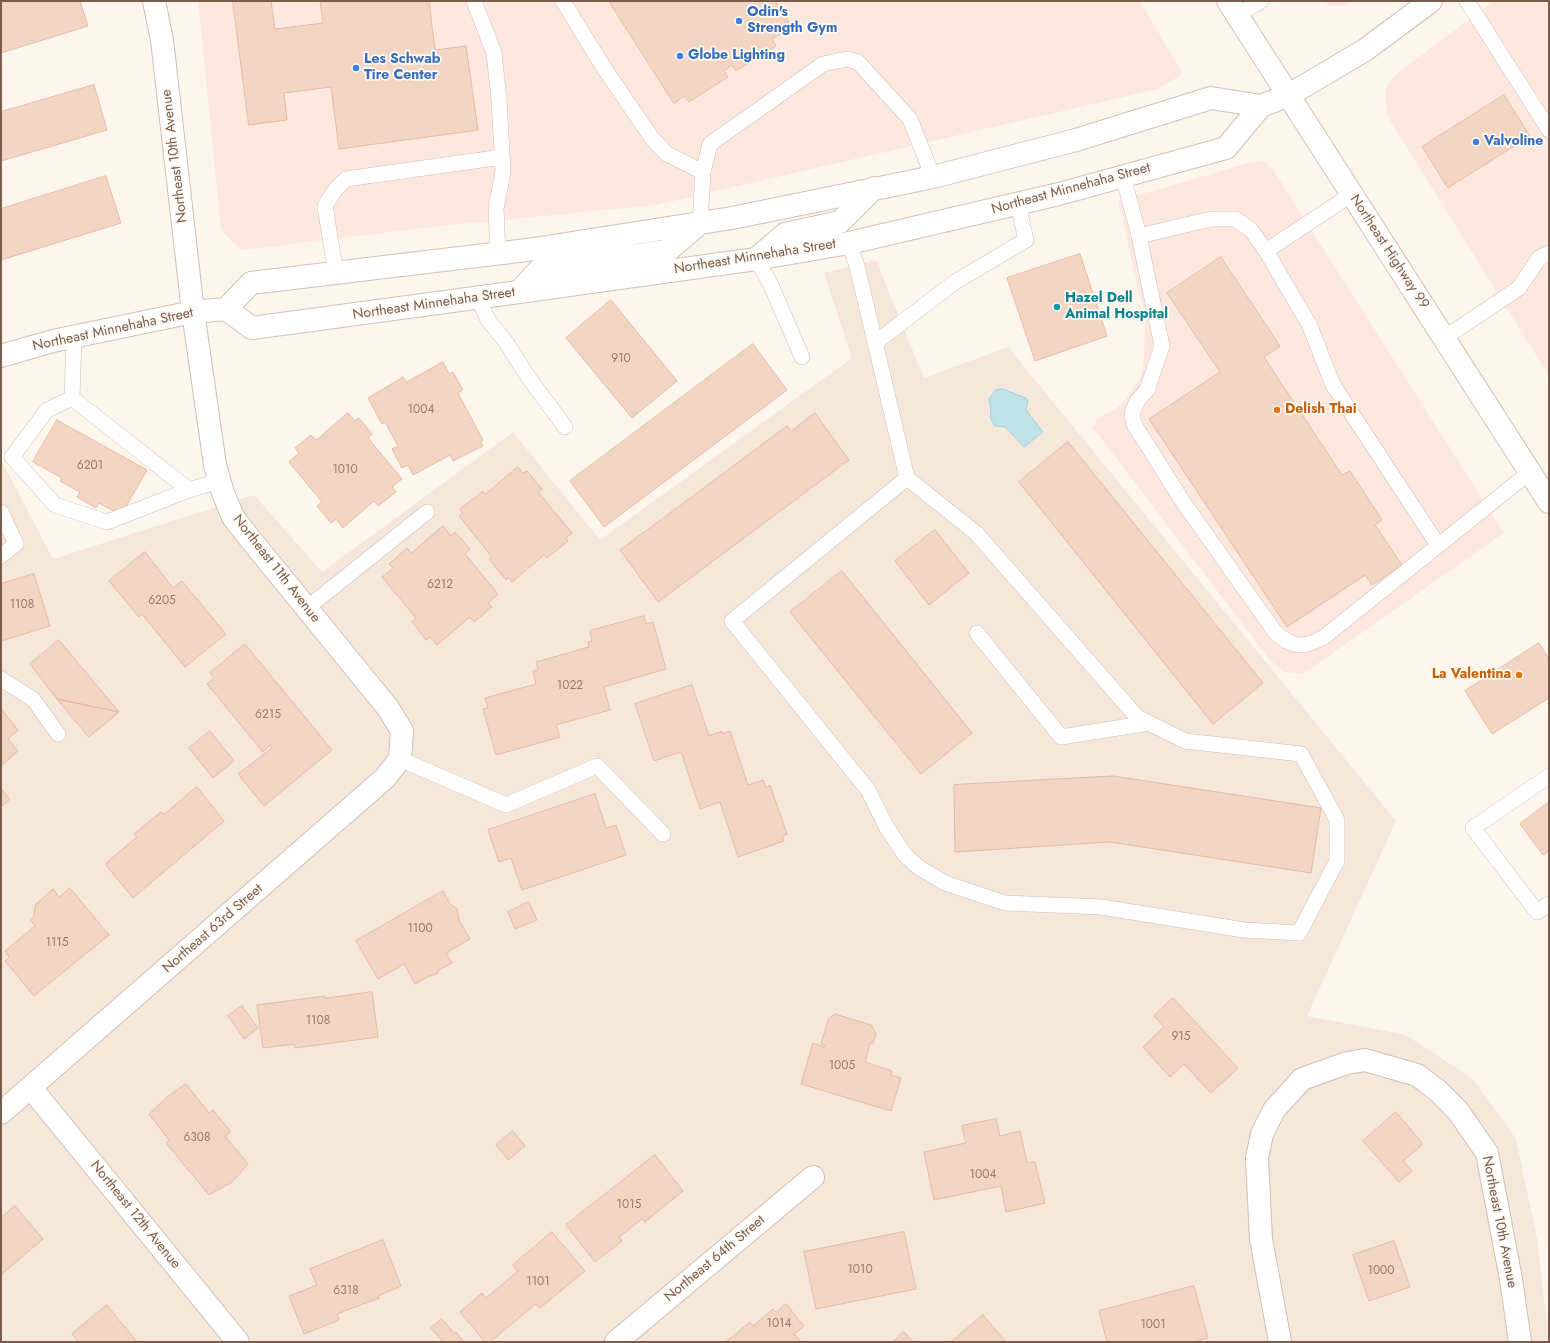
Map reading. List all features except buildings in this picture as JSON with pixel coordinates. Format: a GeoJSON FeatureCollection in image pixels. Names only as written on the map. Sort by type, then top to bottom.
{"type":"FeatureCollection","features":[{"type":"Feature","properties":{"kind":"main road","name":"Northeast 10th Avenue"},"geometry":{"type":"LineString","coordinates":[[154,1],[162,40],[193,312]]}},
{"type":"Feature","properties":{"kind":"main road"},"geometry":{"type":"LineString","coordinates":[[1289,95],[1365,50],[1431,1]]}},
{"type":"Feature","properties":{"kind":"main road","name":"Northeast Highway 99"},"geometry":{"type":"LineString","coordinates":[[1233,8],[1549,502]]}},
{"type":"Feature","properties":{"kind":"main road","name":"Northeast Minnehaha Street"},"geometry":{"type":"LineString","coordinates":[[1,356],[53,341],[193,312],[226,309],[252,328],[478,298],[849,243],[1018,204],[1226,148],[1261,106],[1289,95]]}},
{"type":"Feature","properties":{"kind":"main road"},"geometry":{"type":"LineString","coordinates":[[226,309],[251,283],[498,254],[700,223],[934,177],[1076,140],[1211,98],[1261,106]]}},
{"type":"Feature","properties":{"kind":"main road"},"geometry":{"type":"LineString","coordinates":[[756,258],[785,234],[840,222],[874,188]]}},
{"type":"Feature","properties":{"kind":"main road"},"geometry":{"type":"LineString","coordinates":[[519,292],[540,270],[667,251],[700,223]]}},
{"type":"Feature","properties":{"kind":"main road","name":"Northeast 11th Avenue"},"geometry":{"type":"LineString","coordinates":[[193,312],[219,481],[233,517],[388,708],[402,731],[400,759]]}},
{"type":"Feature","properties":{"kind":"main road","name":"Northeast 63rd Street"},"geometry":{"type":"LineString","coordinates":[[1,1113],[385,778],[400,759]]}},
{"type":"Feature","properties":{"kind":"main road","name":"Northeast 10th Avenue"},"geometry":{"type":"LineString","coordinates":[[1280,1342],[1261,1239],[1257,1158],[1262,1134],[1274,1110],[1302,1079],[1347,1063],[1365,1060],[1417,1075],[1437,1090],[1458,1111],[1488,1153],[1511,1279],[1520,1342]]}},
{"type":"Feature","properties":{"kind":"main road","name":"Northeast 12th Avenue"},"geometry":{"type":"LineString","coordinates":[[31,1088],[238,1342]]}},
{"type":"Feature","properties":{"kind":"main road","name":"Northeast 64th Street"},"geometry":{"type":"LineString","coordinates":[[616,1342],[813,1176]]}},
{"type":"Feature","properties":{"kind":"lane"},"geometry":{"type":"LineString","coordinates":[[474,1],[494,53],[502,157],[502,172],[496,208],[498,254]]}},
{"type":"Feature","properties":{"kind":"lane"},"geometry":{"type":"LineString","coordinates":[[563,1],[604,68],[651,137],[667,154],[703,172]]}},
{"type":"Feature","properties":{"kind":"lane"},"geometry":{"type":"LineString","coordinates":[[1233,8],[1261,1]]}},
{"type":"Feature","properties":{"kind":"lane"},"geometry":{"type":"LineString","coordinates":[[1468,1],[1549,130]]}},
{"type":"Feature","properties":{"kind":"lane"},"geometry":{"type":"LineString","coordinates":[[700,223],[703,172],[710,144],[823,64],[847,58],[858,62],[910,119],[934,177]]}},
{"type":"Feature","properties":{"kind":"lane"},"geometry":{"type":"LineString","coordinates":[[336,274],[325,206],[335,190],[346,179],[502,157]]}},
{"type":"Feature","properties":{"kind":"lane"},"geometry":{"type":"LineString","coordinates":[[1123,176],[1139,236],[1162,346],[1147,390],[1137,401],[1132,413],[1134,424],[1183,502],[1275,632],[1283,639],[1295,646],[1311,644],[1324,637],[1530,472]]}},
{"type":"Feature","properties":{"kind":"lane"},"geometry":{"type":"LineString","coordinates":[[1266,251],[1352,194]]}},
{"type":"Feature","properties":{"kind":"lane"},"geometry":{"type":"LineString","coordinates":[[875,343],[955,282],[1026,240],[1018,204]]}},
{"type":"Feature","properties":{"kind":"lane"},"geometry":{"type":"LineString","coordinates":[[1139,236],[1211,219],[1235,219],[1251,230],[1266,251],[1309,324],[1333,385],[1438,545]]}},
{"type":"Feature","properties":{"kind":"lane"},"geometry":{"type":"LineString","coordinates":[[849,243],[857,266],[907,478],[976,533],[1137,717],[1185,741],[1301,754],[1337,820],[1337,862],[1299,933],[1244,930],[1101,907],[1005,903],[945,884],[918,867],[905,855],[887,828],[868,790],[732,621],[907,478]]}},
{"type":"Feature","properties":{"kind":"lane"},"geometry":{"type":"LineString","coordinates":[[1444,338],[1519,288],[1540,258],[1549,253]]}},
{"type":"Feature","properties":{"kind":"lane"},"geometry":{"type":"LineString","coordinates":[[756,258],[770,283],[802,357]]}},
{"type":"Feature","properties":{"kind":"lane"},"geometry":{"type":"LineString","coordinates":[[478,298],[488,320],[506,342],[526,374],[565,427]]}},
{"type":"Feature","properties":{"kind":"lane"},"geometry":{"type":"LineString","coordinates":[[72,398],[74,337]]}},
{"type":"Feature","properties":{"kind":"lane"},"geometry":{"type":"LineString","coordinates":[[72,398],[189,490]]}},
{"type":"Feature","properties":{"kind":"lane"},"geometry":{"type":"LineString","coordinates":[[72,398],[47,410],[12,457],[55,505],[107,522],[189,490],[219,481]]}},
{"type":"Feature","properties":{"kind":"lane"},"geometry":{"type":"LineString","coordinates":[[1,512],[16,544],[1,556]]}},
{"type":"Feature","properties":{"kind":"lane"},"geometry":{"type":"LineString","coordinates":[[307,608],[427,512]]}},
{"type":"Feature","properties":{"kind":"lane"},"geometry":{"type":"LineString","coordinates":[[977,633],[1061,737],[1149,723]]}},
{"type":"Feature","properties":{"kind":"lane"},"geometry":{"type":"LineString","coordinates":[[1,680],[32,699],[58,734]]}},
{"type":"Feature","properties":{"kind":"lane"},"geometry":{"type":"LineString","coordinates":[[400,759],[506,805],[597,766],[663,834]]}},
{"type":"Feature","properties":{"kind":"lane"},"geometry":{"type":"LineString","coordinates":[[1549,776],[1473,828],[1537,912],[1549,904]]}},
{"type":"Feature","properties":{"kind":"shaded area"},"geometry":{"type":"Polygon","coordinates":[[[198,1],[1140,1],[1183,74],[1158,89],[656,205],[432,227],[243,250],[232,242],[221,229],[198,1]]]}},
{"type":"Feature","properties":{"kind":"shaded area"},"geometry":{"type":"Polygon","coordinates":[[[1321,1],[1354,1],[1347,5],[1332,6],[1321,1]]]}},
{"type":"Feature","properties":{"kind":"shaded area"},"geometry":{"type":"Polygon","coordinates":[[[1494,1],[1549,1],[1549,376],[1388,117],[1385,101],[1386,88],[1395,75],[1494,1]]]}},
{"type":"Feature","properties":{"kind":"shaded area"},"geometry":{"type":"Polygon","coordinates":[[[1252,162],[1263,162],[1272,168],[1504,533],[1303,674],[1284,672],[1270,660],[1093,428],[1097,418],[1114,410],[1126,399],[1142,375],[1144,357],[1145,318],[1118,201],[1252,162]]]}},
{"type":"Feature","properties":{"kind":"shaded area"},"geometry":{"type":"Polygon","coordinates":[[[876,260],[924,378],[1008,347],[1396,821],[1307,1016],[1406,1035],[1473,1079],[1516,1139],[1537,1239],[1549,1342],[1,1342],[1,460],[53,559],[254,495],[322,572],[513,432],[600,540],[852,358],[824,273],[876,260]]]}},
{"type":"Feature","properties":{"kind":"water"},"geometry":{"type":"Polygon","coordinates":[[[1003,389],[1026,398],[1028,402],[1026,410],[1043,432],[1024,447],[1005,427],[995,426],[990,417],[991,411],[989,398],[996,390],[1003,389]]]}},
{"type":"Feature","properties":{"kind":"place","name":"Odin's Strength Gym"},"geometry":{"type":"Point","coordinates":[739,21]}},
{"type":"Feature","properties":{"kind":"place","name":"Globe Lighting"},"geometry":{"type":"Point","coordinates":[680,56]}},
{"type":"Feature","properties":{"kind":"place","name":"Les Schwab Tire Center"},"geometry":{"type":"Point","coordinates":[356,68]}},
{"type":"Feature","properties":{"kind":"place","name":"Valvoline"},"geometry":{"type":"Point","coordinates":[1476,142]}},
{"type":"Feature","properties":{"kind":"place","name":"Hazel Dell Animal Hospital"},"geometry":{"type":"Point","coordinates":[1057,307]}},
{"type":"Feature","properties":{"kind":"place","name":"Delish Thai"},"geometry":{"type":"Point","coordinates":[1277,410]}},
{"type":"Feature","properties":{"kind":"place","name":"La Valentina"},"geometry":{"type":"Point","coordinates":[1519,675]}}]}
